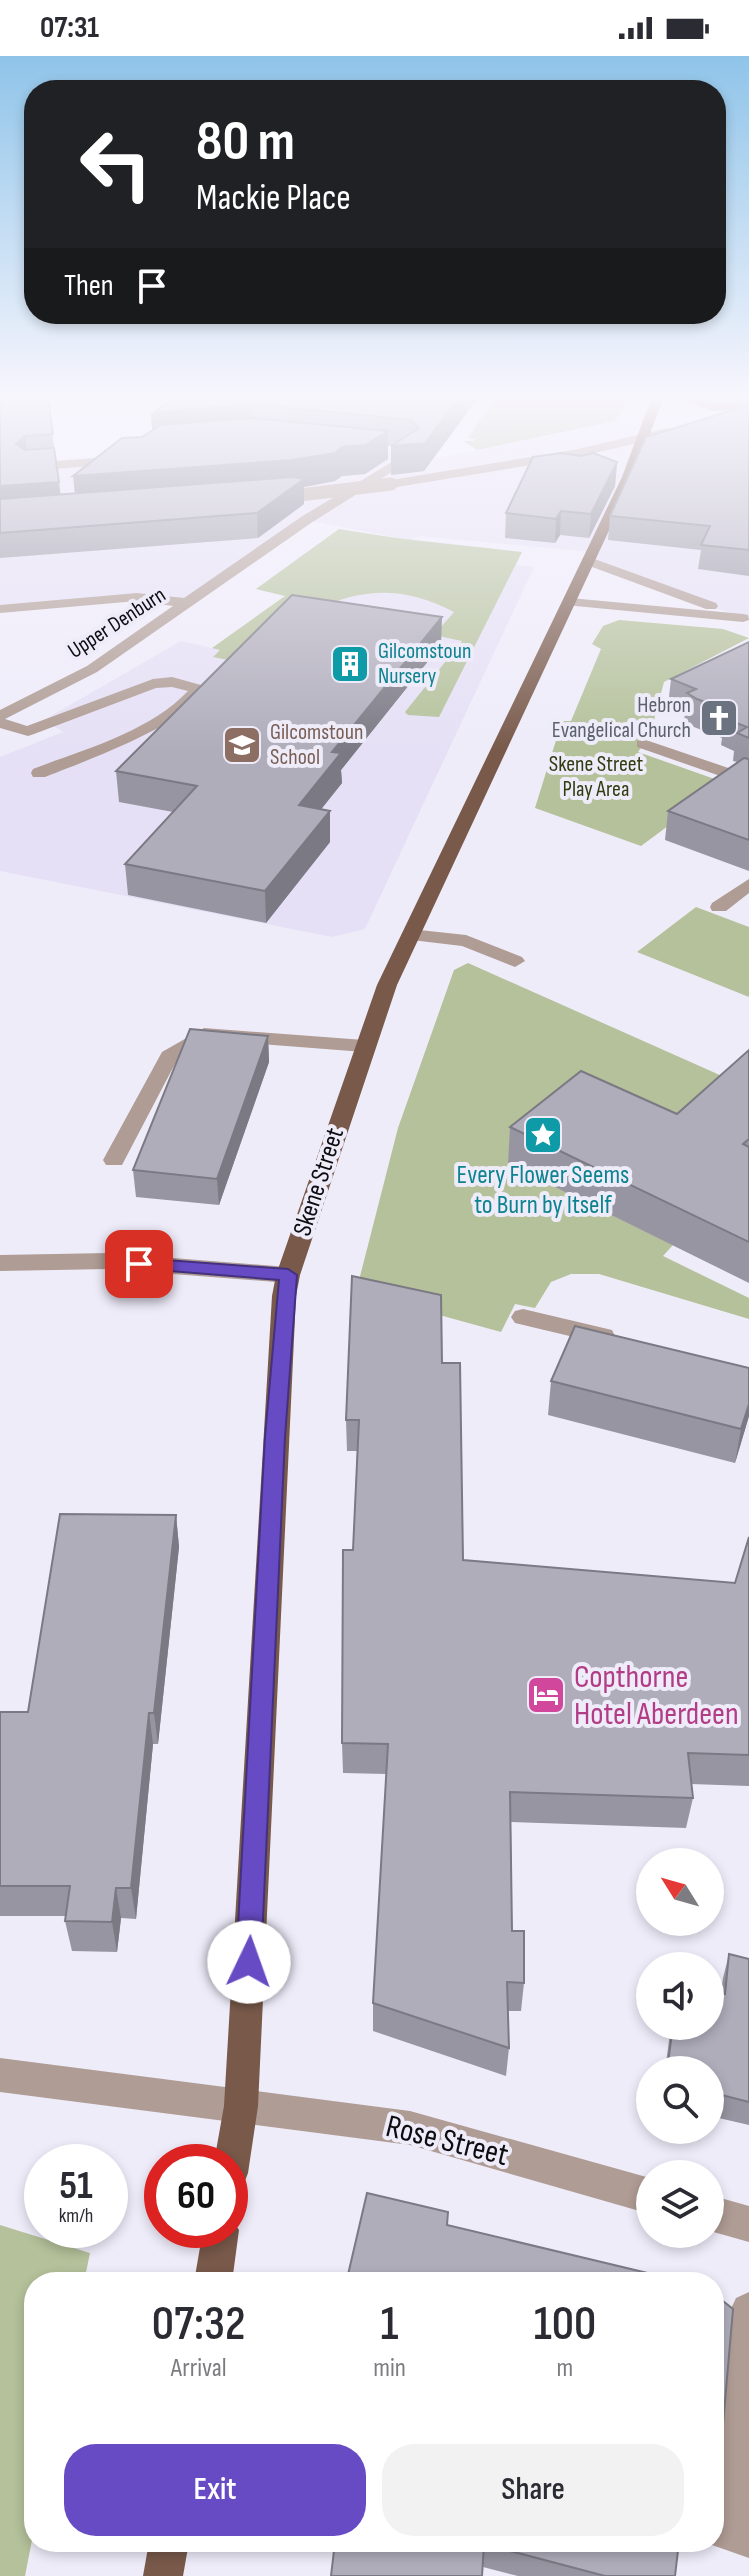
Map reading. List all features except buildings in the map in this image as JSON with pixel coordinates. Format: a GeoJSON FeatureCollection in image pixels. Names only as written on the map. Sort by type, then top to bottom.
{"type":"FeatureCollection","features":[{"type":"Feature","properties":{"kind":"main road","name":"Skene Street"},"geometry":{"type":"LineString","coordinates":[[235,2144],[241,2106],[275,1437],[288,1275],[364,1046],[410,935],[570,602],[605,517]]}},
{"type":"Feature","properties":{"kind":"main road"},"geometry":{"type":"LineString","coordinates":[[215,2272],[218,2248]]}},
{"type":"Feature","properties":{"kind":"main road"},"geometry":{"type":"LineString","coordinates":[[163,2576],[167,2552]]}},
{"type":"Feature","properties":{"kind":"street","name":"Upper Denburn"},"geometry":{"type":"LineString","coordinates":[[0,716],[92,669],[311,517]]}},
{"type":"Feature","properties":{"kind":"street"},"geometry":{"type":"LineString","coordinates":[[589,561],[746,619]]}},
{"type":"Feature","properties":{"kind":"street"},"geometry":{"type":"LineString","coordinates":[[0,609],[137,597],[187,603]]}},
{"type":"Feature","properties":{"kind":"street"},"geometry":{"type":"LineString","coordinates":[[570,602],[746,619]]}},
{"type":"Feature","properties":{"kind":"street"},"geometry":{"type":"LineString","coordinates":[[0,723],[28,731],[153,684],[172,682],[196,688],[196,693],[181,708],[154,725],[39,773]]}},
{"type":"Feature","properties":{"kind":"street"},"geometry":{"type":"LineString","coordinates":[[643,744],[749,781]]}},
{"type":"Feature","properties":{"kind":"street"},"geometry":{"type":"LineString","coordinates":[[719,907],[749,884]]}},
{"type":"Feature","properties":{"kind":"street"},"geometry":{"type":"LineString","coordinates":[[410,935],[466,941],[515,961]]}},
{"type":"Feature","properties":{"kind":"street"},"geometry":{"type":"LineString","coordinates":[[114,1160],[169,1056],[204,1034],[364,1046]]}},
{"type":"Feature","properties":{"kind":"street"},"geometry":{"type":"LineString","coordinates":[[0,1263],[109,1261],[288,1275]]}},
{"type":"Feature","properties":{"kind":"street"},"geometry":{"type":"LineString","coordinates":[[523,1317],[632,1343]]}},
{"type":"Feature","properties":{"kind":"street","name":"Rose Street"},"geometry":{"type":"LineString","coordinates":[[0,2075],[410,2128],[636,2192]]}},
{"type":"Feature","properties":{"kind":"street"},"geometry":{"type":"LineString","coordinates":[[724,2217],[749,2224]]}},
{"type":"Feature","properties":{"kind":"street"},"geometry":{"type":"LineString","coordinates":[[749,2311],[726,2531],[749,2538]]}},
{"type":"Feature","properties":{"kind":"shaded area"},"geometry":{"type":"Polygon","coordinates":[[[0,517],[749,517],[749,620],[589,561],[592,552],[419,536],[410,540],[306,520],[187,603],[137,597],[0,609],[0,517]]]}},
{"type":"Feature","properties":{"kind":"shaded area","name":"Gilcomstoun School"},"geometry":{"type":"Polygon","coordinates":[[[339,529],[412,542],[522,552],[516,565],[534,567],[365,929],[332,937],[0,871],[0,757],[63,732],[44,720],[181,641],[212,648],[285,596],[256,589],[339,529]]]}},
{"type":"Feature","properties":{"kind":"green space"},"geometry":{"type":"Polygon","coordinates":[[[339,529],[522,552],[439,717],[408,715],[405,712],[462,641],[434,635],[454,612],[421,598],[391,593],[363,594],[309,613],[228,660],[213,657],[220,650],[212,648],[285,596],[256,589],[339,529]]]}},
{"type":"Feature","properties":{"kind":"green space","name":"Skene Street Play Area"},"geometry":{"type":"Polygon","coordinates":[[[619,620],[723,629],[749,638],[664,682],[650,736],[638,752],[726,783],[641,846],[535,808],[562,721],[571,721],[601,649],[592,644],[603,626],[619,620]]]}},
{"type":"Feature","properties":{"kind":"green space"},"geometry":{"type":"Polygon","coordinates":[[[696,907],[749,927],[749,997],[637,952],[696,907]]]}},
{"type":"Feature","properties":{"kind":"green space"},"geometry":{"type":"Polygon","coordinates":[[[468,963],[731,1080],[657,1144],[508,1164],[673,1245],[663,1256],[749,1298],[749,1319],[599,1274],[571,1274],[551,1282],[535,1308],[515,1304],[501,1332],[356,1292],[398,1128],[454,970],[468,963]]]}},
{"type":"Feature","properties":{"kind":"green space"},"geometry":{"type":"Polygon","coordinates":[[[0,2225],[24,2232],[24,2248],[74,2248],[90,2253],[86,2272],[24,2272],[24,2552],[30,2552],[25,2576],[0,2576],[0,2225]]]}},
{"type":"Feature","properties":{"kind":"place","name":"Gilcomstoun Nursery"},"geometry":{"type":"Point","coordinates":[350,664]}},
{"type":"Feature","properties":{"kind":"place","name":"Hebron Evangelical Church"},"geometry":{"type":"Point","coordinates":[719,718]}},
{"type":"Feature","properties":{"kind":"place","name":"Gilcomstoun School"},"geometry":{"type":"Point","coordinates":[242,745]}},
{"type":"Feature","properties":{"kind":"place","name":"Every Flower Seems to Burn by Itself"},"geometry":{"type":"Point","coordinates":[543,1135]}},
{"type":"Feature","properties":{"kind":"place","name":"Copthorne Hotel Aberdeen"},"geometry":{"type":"Point","coordinates":[546,1695]}},
{"type":"Feature","properties":{"kind":"route"},"geometry":{"type":"LineString","coordinates":[[139,1264],[288,1275],[275,1437],[249,1962]]}}]}
